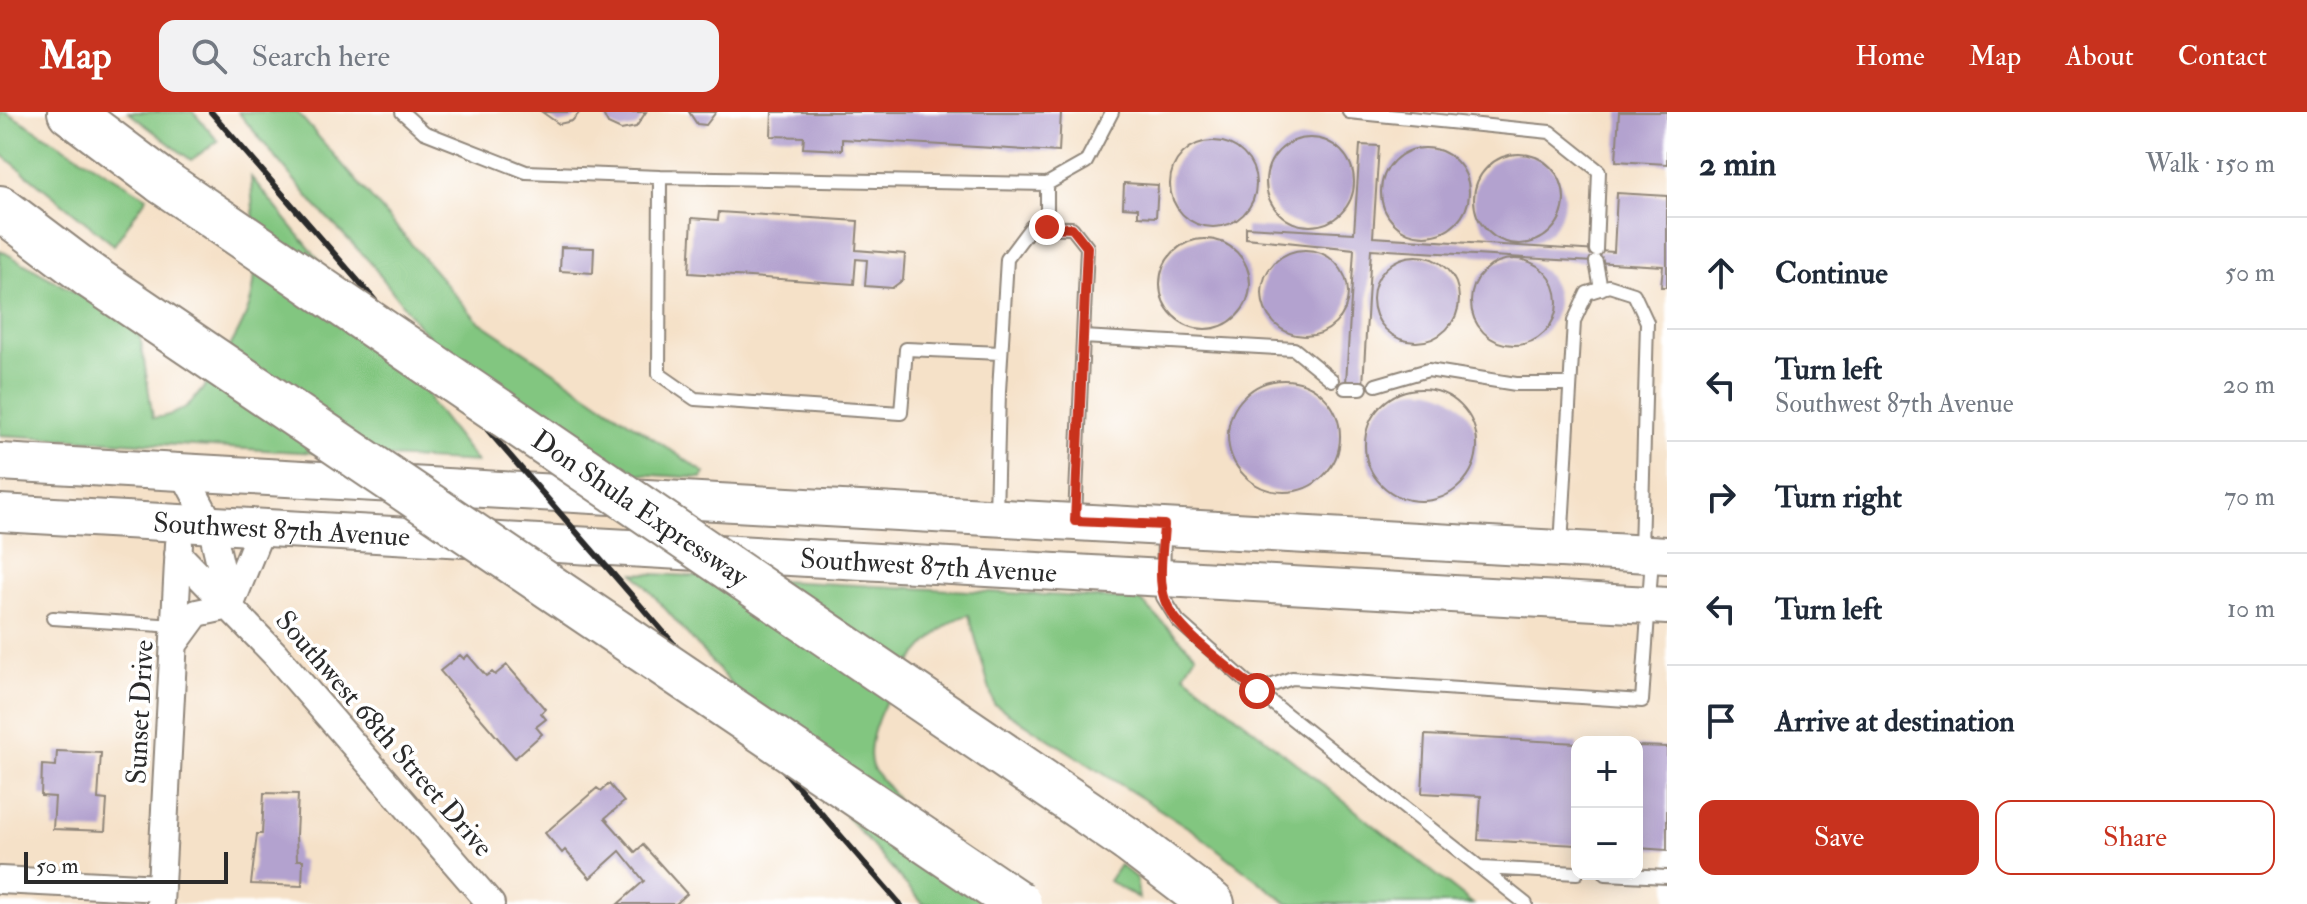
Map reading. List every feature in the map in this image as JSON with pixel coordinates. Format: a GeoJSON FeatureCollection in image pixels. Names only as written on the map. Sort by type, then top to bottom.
{"type":"FeatureCollection","features":[{"type":"Feature","properties":{"kind":"highway","name":"Don Shula Expressway"},"geometry":{"type":"LineString","coordinates":[[70,112],[163,182],[1128,840],[1212,904]]}},
{"type":"Feature","properties":{"kind":"highway"},"geometry":{"type":"LineString","coordinates":[[0,208],[90,276],[1019,904]]}},
{"type":"Feature","properties":{"kind":"main road","name":"Southwest 87th Avenue"},"geometry":{"type":"LineString","coordinates":[[0,462],[1164,525],[1653,555]]}},
{"type":"Feature","properties":{"kind":"main road"},"geometry":{"type":"LineString","coordinates":[[183,472],[190,534]]}},
{"type":"Feature","properties":{"kind":"main road","name":"Southwest 87th Avenue"},"geometry":{"type":"LineString","coordinates":[[0,513],[190,534],[262,527],[1658,605]]}},
{"type":"Feature","properties":{"kind":"main road"},"geometry":{"type":"LineString","coordinates":[[993,568],[996,516]]}},
{"type":"Feature","properties":{"kind":"street"},"geometry":{"type":"LineString","coordinates":[[176,634],[197,613],[230,606],[262,527]]}},
{"type":"Feature","properties":{"kind":"street","name":"Southwest 68th Street Drive"},"geometry":{"type":"LineString","coordinates":[[190,534],[230,606]]}},
{"type":"Feature","properties":{"kind":"street","name":"Southwest 68th Street Drive"},"geometry":{"type":"LineString","coordinates":[[190,534],[230,606],[491,904]]}},
{"type":"Feature","properties":{"kind":"street","name":"Sunset Drive"},"geometry":{"type":"LineString","coordinates":[[161,896],[176,634],[190,534]]}},
{"type":"Feature","properties":{"kind":"street"},"geometry":{"type":"LineString","coordinates":[[0,880],[161,896]]}},
{"type":"Feature","properties":{"kind":"lane"},"geometry":{"type":"LineString","coordinates":[[402,112],[424,132],[526,172],[1047,184],[1086,162],[1112,112]]}},
{"type":"Feature","properties":{"kind":"lane"},"geometry":{"type":"LineString","coordinates":[[1349,112],[1550,132],[1599,171],[1596,256],[1601,289]]}},
{"type":"Feature","properties":{"kind":"lane"},"geometry":{"type":"LineString","coordinates":[[660,177],[659,374],[695,399],[901,413],[906,349],[1001,353]]}},
{"type":"Feature","properties":{"kind":"lane"},"geometry":{"type":"LineString","coordinates":[[1047,184],[1047,227]]}},
{"type":"Feature","properties":{"kind":"lane"},"geometry":{"type":"LineString","coordinates":[[996,516],[1007,259],[1031,227],[1072,228],[1087,247],[1075,521]]}},
{"type":"Feature","properties":{"kind":"lane"},"geometry":{"type":"LineString","coordinates":[[1257,691],[1292,678],[1642,701],[1658,605],[1653,555],[1647,322],[1634,294],[1609,286],[1587,293],[1574,321],[1561,549]]}},
{"type":"Feature","properties":{"kind":"lane"},"geometry":{"type":"LineString","coordinates":[[1083,337],[1294,349],[1332,380]]}},
{"type":"Feature","properties":{"kind":"lane"},"geometry":{"type":"LineString","coordinates":[[1376,385],[1428,370],[1516,384],[1570,384]]}},
{"type":"Feature","properties":{"kind":"lane"},"geometry":{"type":"LineString","coordinates":[[1345,388],[1361,388]]}},
{"type":"Feature","properties":{"kind":"lane"},"geometry":{"type":"LineString","coordinates":[[1164,525],[1163,597],[1178,621],[1257,691],[1526,904]]}},
{"type":"Feature","properties":{"kind":"lane"},"geometry":{"type":"LineString","coordinates":[[53,618],[176,634]]}},
{"type":"Feature","properties":{"kind":"lane"},"geometry":{"type":"LineString","coordinates":[[1481,868],[1571,873]]}},
{"type":"Feature","properties":{"kind":"lane"},"geometry":{"type":"LineString","coordinates":[[1643,876],[1667,877]]}},
{"type":"Feature","properties":{"kind":"green space"},"geometry":{"type":"Polygon","coordinates":[[[0,112],[6,112],[147,197],[114,245],[0,153],[0,112]]]}},
{"type":"Feature","properties":{"kind":"green space"},"geometry":{"type":"Polygon","coordinates":[[[128,112],[193,112],[218,141],[191,160],[128,112]]]}},
{"type":"Feature","properties":{"kind":"green space"},"geometry":{"type":"Polygon","coordinates":[[[238,112],[297,112],[477,320],[705,473],[702,478],[555,469],[419,326],[369,261],[315,205],[238,112]]]}},
{"type":"Feature","properties":{"kind":"green space"},"geometry":{"type":"Polygon","coordinates":[[[251,177],[427,391],[432,404],[477,462],[0,435],[0,250],[139,329],[153,418],[166,416],[187,406],[206,385],[249,307],[255,266],[251,177]]]}},
{"type":"Feature","properties":{"kind":"green space"},"geometry":{"type":"Polygon","coordinates":[[[634,573],[1140,600],[1196,655],[1184,674],[1473,904],[1288,904],[1195,832],[994,704],[969,615],[952,622],[934,636],[899,679],[885,704],[870,751],[873,769],[982,904],[923,904],[634,573]]]}},
{"type":"Feature","properties":{"kind":"green space"},"geometry":{"type":"Polygon","coordinates":[[[1120,865],[1136,878],[1139,899],[1109,881],[1120,865]]]}},
{"type":"Feature","properties":{"kind":"building"},"geometry":{"type":"Polygon","coordinates":[[[542,112],[580,112],[572,121],[559,124],[542,112]]]}},
{"type":"Feature","properties":{"kind":"building"},"geometry":{"type":"Polygon","coordinates":[[[602,112],[646,112],[636,127],[621,130],[608,124],[602,112]]]}},
{"type":"Feature","properties":{"kind":"building"},"geometry":{"type":"Polygon","coordinates":[[[689,112],[716,112],[706,125],[697,124],[689,112]]]}},
{"type":"Feature","properties":{"kind":"building"},"geometry":{"type":"Polygon","coordinates":[[[772,112],[1061,112],[1059,152],[842,139],[842,150],[803,148],[804,137],[771,136],[772,112]]]}},
{"type":"Feature","properties":{"kind":"building"},"geometry":{"type":"Polygon","coordinates":[[[1619,112],[1667,112],[1667,164],[1616,161],[1619,112]]]}},
{"type":"Feature","properties":{"kind":"building"},"geometry":{"type":"Polygon","coordinates":[[[1310,138],[1327,141],[1341,151],[1351,165],[1354,182],[1351,199],[1341,213],[1327,223],[1310,226],[1293,223],[1279,213],[1269,199],[1266,182],[1269,165],[1279,151],[1293,141],[1310,138]]]}},
{"type":"Feature","properties":{"kind":"building"},"geometry":{"type":"Polygon","coordinates":[[[1213,141],[1237,148],[1249,160],[1256,184],[1249,208],[1237,220],[1213,227],[1189,220],[1177,208],[1170,184],[1177,160],[1189,148],[1213,141]]]}},
{"type":"Feature","properties":{"kind":"building"},"geometry":{"type":"Polygon","coordinates":[[[1360,145],[1379,146],[1373,237],[1614,252],[1617,193],[1667,196],[1667,287],[1661,287],[1663,266],[1371,249],[1363,385],[1346,383],[1354,249],[1246,238],[1246,227],[1354,233],[1360,145]]]}},
{"type":"Feature","properties":{"kind":"building"},"geometry":{"type":"Polygon","coordinates":[[[1425,148],[1450,155],[1462,167],[1469,192],[1462,217],[1450,229],[1425,236],[1400,229],[1388,217],[1381,192],[1388,167],[1400,155],[1425,148]]]}},
{"type":"Feature","properties":{"kind":"building"},"geometry":{"type":"Polygon","coordinates":[[[1519,154],[1544,162],[1556,174],[1564,199],[1556,224],[1544,236],[1519,244],[1494,236],[1482,224],[1474,199],[1482,174],[1494,162],[1519,154]]]}},
{"type":"Feature","properties":{"kind":"building"},"geometry":{"type":"Polygon","coordinates":[[[1124,183],[1158,185],[1156,217],[1138,216],[1138,208],[1123,207],[1124,183]]]}},
{"type":"Feature","properties":{"kind":"building"},"geometry":{"type":"Polygon","coordinates":[[[719,212],[858,221],[856,250],[905,254],[903,280],[892,288],[865,286],[867,260],[856,259],[854,284],[689,273],[692,218],[718,220],[719,212]]]}},
{"type":"Feature","properties":{"kind":"building"},"geometry":{"type":"Polygon","coordinates":[[[1205,239],[1222,243],[1237,252],[1246,267],[1250,284],[1246,301],[1237,316],[1222,325],[1205,329],[1188,325],[1173,316],[1164,301],[1160,284],[1164,267],[1173,252],[1188,243],[1205,239]]]}},
{"type":"Feature","properties":{"kind":"building"},"geometry":{"type":"Polygon","coordinates":[[[561,247],[594,248],[593,273],[560,271],[561,247]]]}},
{"type":"Feature","properties":{"kind":"building"},"geometry":{"type":"Polygon","coordinates":[[[1305,250],[1322,253],[1336,262],[1345,276],[1348,293],[1345,310],[1336,324],[1322,333],[1305,336],[1288,333],[1274,324],[1265,310],[1262,293],[1265,276],[1274,262],[1288,253],[1305,250]]]}},
{"type":"Feature","properties":{"kind":"building"},"geometry":{"type":"Polygon","coordinates":[[[1408,256],[1424,256],[1447,268],[1456,282],[1459,299],[1456,316],[1447,330],[1424,342],[1408,342],[1392,335],[1380,323],[1373,307],[1373,291],[1380,275],[1392,263],[1408,256]]]}},
{"type":"Feature","properties":{"kind":"building"},"geometry":{"type":"Polygon","coordinates":[[[1506,259],[1522,259],[1545,271],[1554,285],[1557,302],[1554,319],[1545,333],[1522,345],[1506,345],[1490,338],[1478,326],[1471,310],[1471,294],[1478,278],[1490,266],[1506,259]]]}},
{"type":"Feature","properties":{"kind":"building"},"geometry":{"type":"Polygon","coordinates":[[[1284,380],[1306,384],[1324,396],[1336,414],[1340,436],[1336,458],[1324,476],[1306,488],[1284,492],[1262,488],[1244,476],[1232,458],[1228,436],[1232,414],[1244,396],[1262,384],[1284,380]]]}},
{"type":"Feature","properties":{"kind":"building"},"geometry":{"type":"Polygon","coordinates":[[[1421,389],[1442,393],[1461,405],[1473,424],[1477,445],[1473,466],[1461,485],[1442,497],[1421,501],[1400,497],[1381,485],[1369,466],[1365,445],[1369,424],[1381,405],[1400,393],[1421,389]]]}},
{"type":"Feature","properties":{"kind":"building"},"geometry":{"type":"Polygon","coordinates":[[[460,655],[464,659],[468,655],[486,676],[492,672],[495,675],[507,665],[545,709],[541,713],[546,719],[536,727],[542,734],[515,758],[440,671],[460,655]]]}},
{"type":"Feature","properties":{"kind":"building"},"geometry":{"type":"Polygon","coordinates":[[[1425,735],[1571,743],[1571,845],[1478,840],[1481,796],[1422,793],[1425,735]]]}},
{"type":"Feature","properties":{"kind":"building"},"geometry":{"type":"Polygon","coordinates":[[[1643,746],[1667,747],[1667,850],[1643,848],[1643,746]]]}},
{"type":"Feature","properties":{"kind":"building"},"geometry":{"type":"Polygon","coordinates":[[[57,751],[101,753],[98,799],[107,800],[105,831],[53,829],[55,797],[41,796],[42,765],[56,766],[57,751]]]}},
{"type":"Feature","properties":{"kind":"building"},"geometry":{"type":"Polygon","coordinates":[[[609,784],[624,802],[605,818],[635,852],[643,845],[687,894],[676,904],[618,904],[644,881],[620,851],[590,878],[545,833],[597,788],[601,791],[609,784]]]}},
{"type":"Feature","properties":{"kind":"building"},"geometry":{"type":"Polygon","coordinates":[[[264,793],[298,794],[297,860],[303,860],[302,886],[251,884],[257,834],[262,834],[264,793]]]}},
{"type":"Feature","properties":{"kind":"railway"},"geometry":{"type":"LineString","coordinates":[[211,112],[900,904]]}},
{"type":"Feature","properties":{"kind":"route"},"geometry":{"type":"LineString","coordinates":[[1047,227],[1072,228],[1087,247],[1075,521],[1164,525],[1163,597],[1169,610],[1190,633],[1257,691]]}}]}
